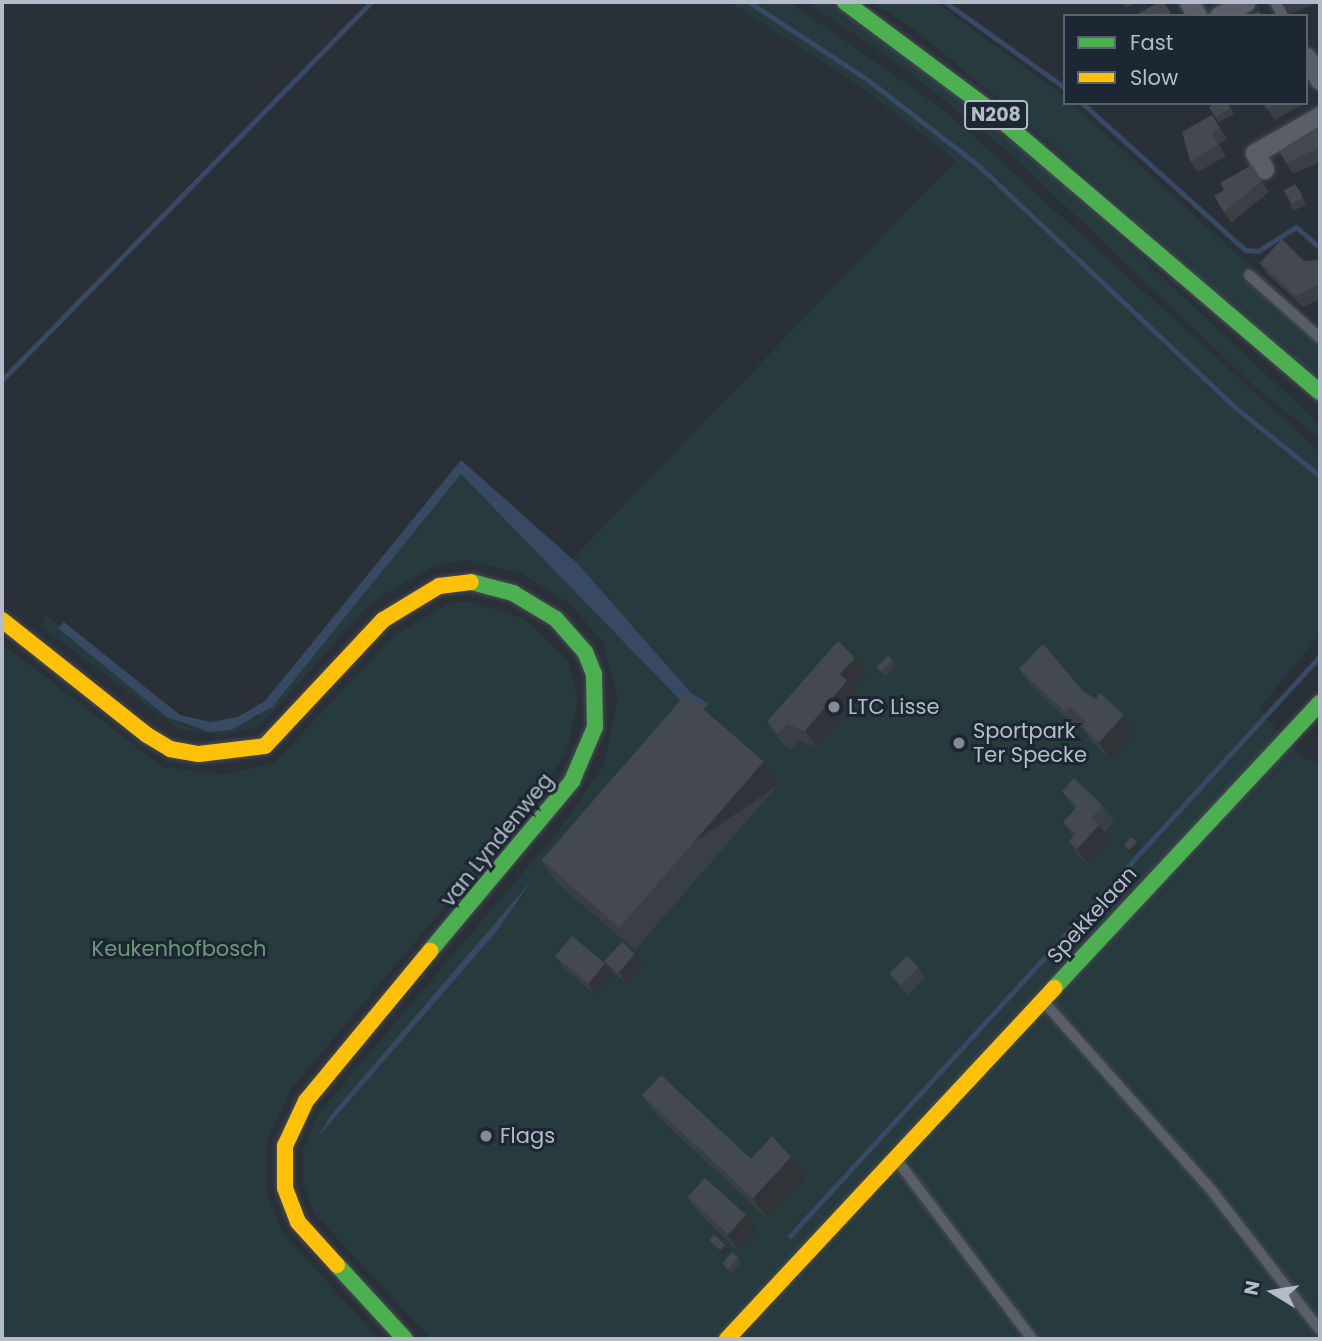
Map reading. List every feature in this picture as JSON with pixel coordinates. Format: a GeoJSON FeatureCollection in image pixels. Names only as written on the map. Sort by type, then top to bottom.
{"type":"FeatureCollection","features":[{"type":"Feature","properties":{"kind":"street","name":"N208"},"geometry":{"type":"LineString","coordinates":[[845,2],[986,107],[1320,392]]}},
{"type":"Feature","properties":{"kind":"street"},"geometry":{"type":"LineString","coordinates":[[1223,14],[1245,2]]}},
{"type":"Feature","properties":{"kind":"street"},"geometry":{"type":"LineString","coordinates":[[1308,60],[1320,80]]}},
{"type":"Feature","properties":{"kind":"street"},"geometry":{"type":"LineString","coordinates":[[1264,169],[1255,153],[1320,116]]}},
{"type":"Feature","properties":{"kind":"street","name":"N208"},"geometry":{"type":"LineString","coordinates":[[1138,238],[1203,312],[1314,410]]}},
{"type":"Feature","properties":{"kind":"street","name":"van Lyndenweg"},"geometry":{"type":"LineString","coordinates":[[2,620],[148,735],[170,749],[199,754],[265,746],[383,620],[439,586],[467,581],[513,593],[556,620],[585,652],[594,674],[595,727],[572,781],[306,1101],[285,1146],[285,1188],[298,1222],[405,1339]]}},
{"type":"Feature","properties":{"kind":"street","name":"Spekkelaan"},"geometry":{"type":"LineString","coordinates":[[727,1339],[894,1156],[1320,703]]}},
{"type":"Feature","properties":{"kind":"lane"},"geometry":{"type":"LineString","coordinates":[[1249,275],[1320,338]]}},
{"type":"Feature","properties":{"kind":"lane"},"geometry":{"type":"LineString","coordinates":[[1042,1000],[1212,1192],[1320,1329]]}},
{"type":"Feature","properties":{"kind":"lane"},"geometry":{"type":"LineString","coordinates":[[894,1156],[1032,1339]]}},
{"type":"Feature","properties":{"kind":"green space","name":"Sportpark Ter Specke"},"geometry":{"type":"Polygon","coordinates":[[[730,2],[789,2],[945,111],[1320,452],[1320,634],[1259,709],[1301,756],[1320,765],[1320,1339],[431,1339],[314,1213],[303,1184],[303,1149],[320,1112],[560,829],[604,765],[618,698],[603,642],[570,604],[521,573],[466,560],[433,566],[370,603],[270,715],[255,727],[222,735],[178,729],[41,626],[46,615],[183,726],[209,732],[256,718],[461,474],[672,689],[679,680],[565,567],[956,160],[860,86],[730,2]]]}},
{"type":"Feature","properties":{"kind":"green space"},"geometry":{"type":"Polygon","coordinates":[[[807,2],[830,2],[917,62],[1061,182],[1320,425],[1320,439],[1254,386],[1010,153],[903,67],[807,2]]]}},
{"type":"Feature","properties":{"kind":"green space"},"geometry":{"type":"Polygon","coordinates":[[[870,2],[936,2],[1062,95],[1063,105],[1073,105],[1320,330],[1320,387],[1024,121],[917,31],[870,2]]]}},
{"type":"Feature","properties":{"kind":"green space","name":"Keukenhofbosch"},"geometry":{"type":"Polygon","coordinates":[[[467,601],[525,619],[568,662],[578,699],[567,750],[539,795],[291,1089],[266,1142],[266,1191],[282,1232],[379,1339],[2,1339],[2,644],[163,767],[224,775],[274,763],[395,635],[446,605],[467,601]]]}},
{"type":"Feature","properties":{"kind":"water"},"geometry":{"type":"Polygon","coordinates":[[[461,460],[578,564],[690,692],[709,704],[548,869],[543,863],[681,701],[461,474],[272,707],[231,730],[209,732],[167,717],[58,628],[64,622],[180,715],[210,722],[238,717],[265,701],[461,460]]]}},
{"type":"Feature","properties":{"kind":"water"},"geometry":{"type":"Polygon","coordinates":[[[532,880],[497,931],[317,1138],[331,1115],[532,880]]]}},
{"type":"Feature","properties":{"kind":"building"},"geometry":{"type":"Polygon","coordinates":[[[1164,2],[1171,14],[1138,14],[1164,2]]]}},
{"type":"Feature","properties":{"kind":"building"},"geometry":{"type":"Polygon","coordinates":[[[1229,105],[1230,108],[1215,117],[1209,107],[1229,105]]]}},
{"type":"Feature","properties":{"kind":"building"},"geometry":{"type":"Polygon","coordinates":[[[1212,115],[1220,128],[1212,133],[1218,145],[1190,161],[1182,132],[1212,115]]]}},
{"type":"Feature","properties":{"kind":"building"},"geometry":{"type":"Polygon","coordinates":[[[1319,126],[1320,147],[1286,163],[1279,151],[1319,126]]]}},
{"type":"Feature","properties":{"kind":"building"},"geometry":{"type":"Polygon","coordinates":[[[1252,165],[1262,181],[1224,212],[1214,196],[1224,190],[1220,183],[1252,165]]]}},
{"type":"Feature","properties":{"kind":"building"},"geometry":{"type":"Polygon","coordinates":[[[1295,184],[1303,198],[1292,204],[1284,190],[1295,184]]]}},
{"type":"Feature","properties":{"kind":"building"},"geometry":{"type":"Polygon","coordinates":[[[1282,239],[1304,261],[1320,260],[1320,284],[1295,296],[1260,263],[1282,239]]]}},
{"type":"Feature","properties":{"kind":"building"},"geometry":{"type":"Polygon","coordinates":[[[838,641],[855,658],[840,674],[847,681],[805,731],[787,724],[778,734],[767,722],[838,641]]]}},
{"type":"Feature","properties":{"kind":"building"},"geometry":{"type":"Polygon","coordinates":[[[1043,644],[1084,692],[1096,699],[1100,693],[1124,715],[1099,742],[1081,726],[1086,722],[1070,707],[1065,712],[1019,669],[1043,644]]]}},
{"type":"Feature","properties":{"kind":"building"},"geometry":{"type":"Polygon","coordinates":[[[888,656],[892,660],[881,672],[877,667],[888,656]]]}},
{"type":"Feature","properties":{"kind":"building"},"geometry":{"type":"Polygon","coordinates":[[[686,694],[764,762],[619,928],[542,860],[686,694]]]}},
{"type":"Feature","properties":{"kind":"building"},"geometry":{"type":"Polygon","coordinates":[[[1074,778],[1103,806],[1091,818],[1099,825],[1077,849],[1069,841],[1076,834],[1063,822],[1077,807],[1062,791],[1074,778]]]}},
{"type":"Feature","properties":{"kind":"building"},"geometry":{"type":"Polygon","coordinates":[[[1131,837],[1137,842],[1129,850],[1124,845],[1131,837]]]}},
{"type":"Feature","properties":{"kind":"building"},"geometry":{"type":"Polygon","coordinates":[[[572,936],[605,964],[588,984],[555,956],[572,936]]]}},
{"type":"Feature","properties":{"kind":"building"},"geometry":{"type":"Polygon","coordinates":[[[622,942],[635,954],[617,973],[604,961],[622,942]]]}},
{"type":"Feature","properties":{"kind":"building"},"geometry":{"type":"Polygon","coordinates":[[[907,956],[918,967],[901,985],[889,974],[907,956]]]}},
{"type":"Feature","properties":{"kind":"building"},"geometry":{"type":"Polygon","coordinates":[[[661,1075],[751,1159],[772,1136],[791,1157],[753,1198],[642,1095],[661,1075]]]}},
{"type":"Feature","properties":{"kind":"building"},"geometry":{"type":"Polygon","coordinates":[[[705,1178],[746,1215],[728,1234],[688,1197],[705,1178]]]}},
{"type":"Feature","properties":{"kind":"building"},"geometry":{"type":"Polygon","coordinates":[[[714,1235],[725,1245],[720,1250],[709,1240],[714,1235]]]}},
{"type":"Feature","properties":{"kind":"building"},"geometry":{"type":"Polygon","coordinates":[[[732,1252],[738,1257],[728,1269],[722,1263],[732,1252]]]}},
{"type":"Feature","properties":{"kind":"waterway"},"geometry":{"type":"LineString","coordinates":[[2,380],[371,2]]}},
{"type":"Feature","properties":{"kind":"waterway"},"geometry":{"type":"LineString","coordinates":[[749,2],[868,80],[980,167],[1236,408],[1320,476]]}},
{"type":"Feature","properties":{"kind":"waterway"},"geometry":{"type":"LineString","coordinates":[[945,2],[1063,87]]}},
{"type":"Feature","properties":{"kind":"waterway"},"geometry":{"type":"LineString","coordinates":[[1084,105],[1245,250],[1258,251],[1296,227],[1320,248]]}},
{"type":"Feature","properties":{"kind":"waterway"},"geometry":{"type":"LineString","coordinates":[[790,1236],[1320,656]]}},
{"type":"Feature","properties":{"kind":"traffic: fast"},"geometry":{"type":"LineString","coordinates":[[845,2],[986,107],[1320,392]]}},
{"type":"Feature","properties":{"kind":"traffic: fast"},"geometry":{"type":"LineString","coordinates":[[430,951],[572,781],[595,727],[594,674],[585,652],[556,619],[513,593],[471,582]]}},
{"type":"Feature","properties":{"kind":"traffic: fast"},"geometry":{"type":"LineString","coordinates":[[1054,988],[1320,703]]}},
{"type":"Feature","properties":{"kind":"traffic: fast"},"geometry":{"type":"LineString","coordinates":[[337,1265],[405,1339]]}},
{"type":"Feature","properties":{"kind":"traffic: slow"},"geometry":{"type":"LineString","coordinates":[[2,620],[147,735],[170,749],[199,754],[265,746],[383,620],[439,586],[471,582]]}},
{"type":"Feature","properties":{"kind":"traffic: slow"},"geometry":{"type":"LineString","coordinates":[[337,1265],[298,1222],[285,1188],[285,1146],[306,1101],[430,951]]}},
{"type":"Feature","properties":{"kind":"traffic: slow"},"geometry":{"type":"LineString","coordinates":[[727,1339],[1054,988]]}},
{"type":"Feature","properties":{"kind":"place","name":"LTC Lisse"},"geometry":{"type":"Point","coordinates":[834,707]}},
{"type":"Feature","properties":{"kind":"place","name":"Sportpark Ter Specke"},"geometry":{"type":"Point","coordinates":[959,743]}},
{"type":"Feature","properties":{"kind":"place","name":"Flags"},"geometry":{"type":"Point","coordinates":[486,1136]}}]}
